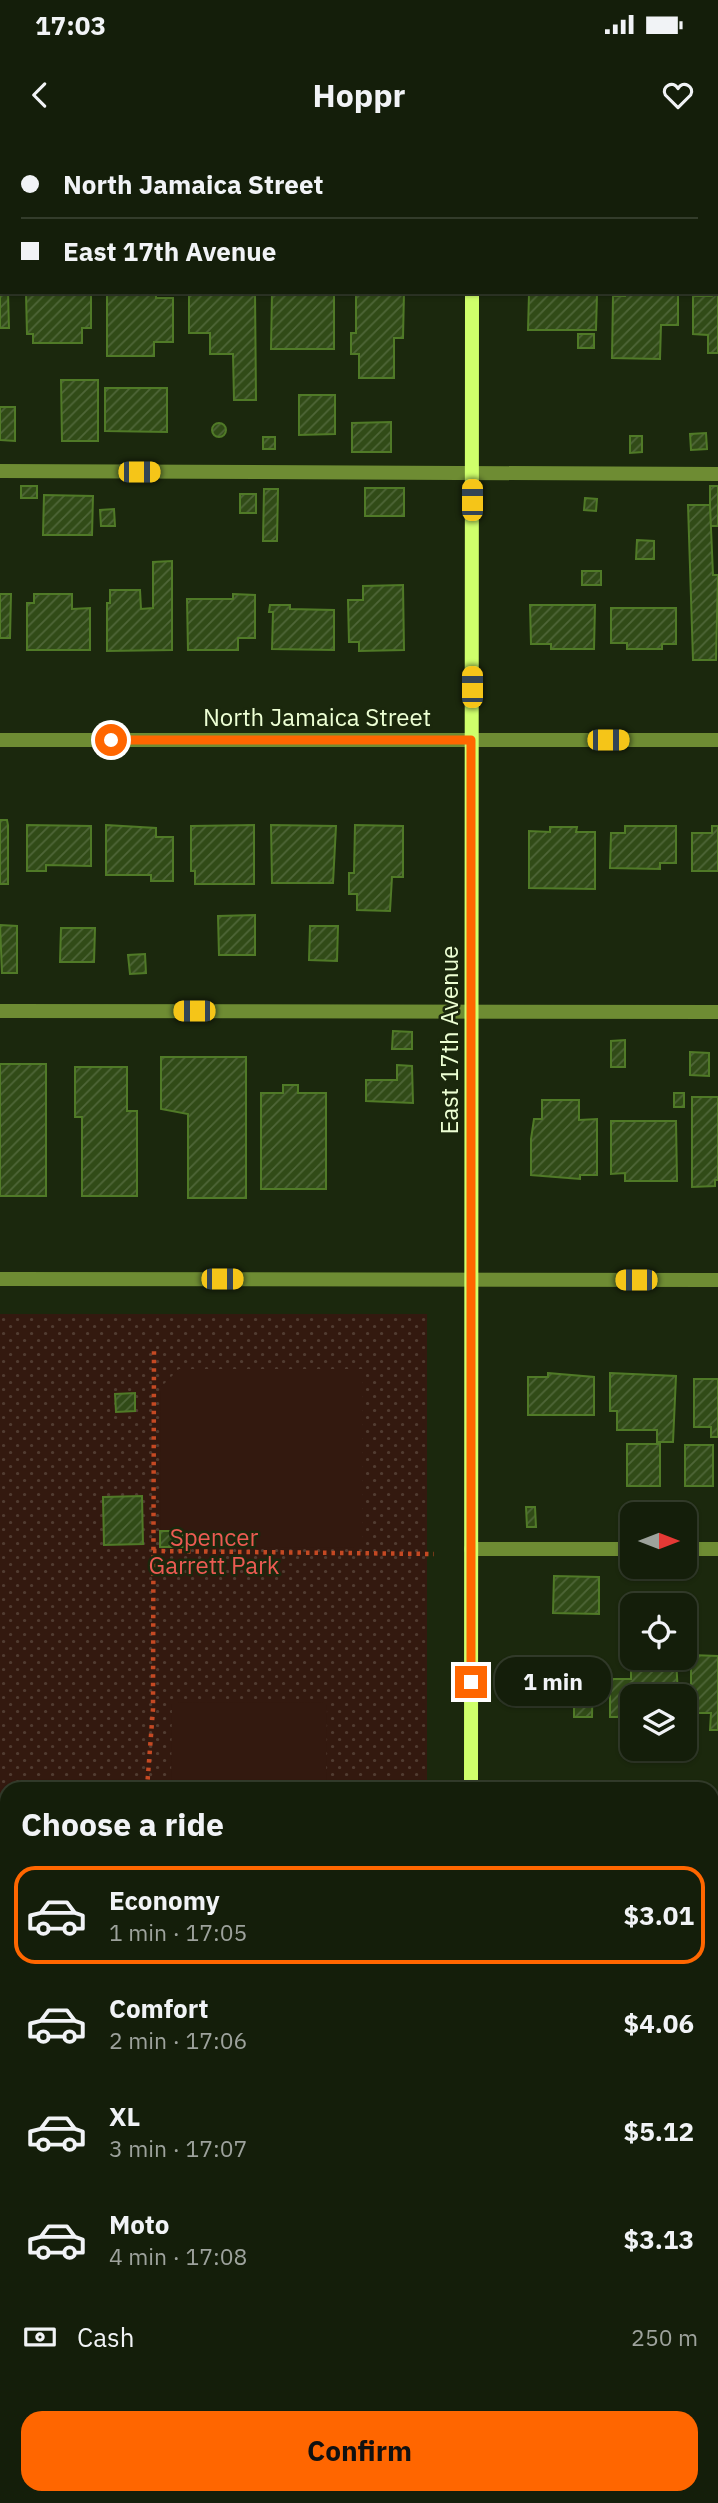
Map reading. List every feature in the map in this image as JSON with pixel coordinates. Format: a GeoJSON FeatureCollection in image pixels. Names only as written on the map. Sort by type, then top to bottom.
{"type":"FeatureCollection","features":[{"type":"Feature","properties":{"kind":"street","name":"East 17th Avenue"},"geometry":{"type":"LineString","coordinates":[[471,1782],[472,294]]}},
{"type":"Feature","properties":{"kind":"street"},"geometry":{"type":"LineString","coordinates":[[0,471],[718,474]]}},
{"type":"Feature","properties":{"kind":"street","name":"North Jamaica Street"},"geometry":{"type":"LineString","coordinates":[[0,740],[718,740]]}},
{"type":"Feature","properties":{"kind":"street"},"geometry":{"type":"LineString","coordinates":[[0,1011],[718,1012]]}},
{"type":"Feature","properties":{"kind":"street"},"geometry":{"type":"LineString","coordinates":[[0,1279],[718,1280]]}},
{"type":"Feature","properties":{"kind":"street"},"geometry":{"type":"LineString","coordinates":[[471,1549],[620,1549]]}},
{"type":"Feature","properties":{"kind":"street"},"geometry":{"type":"LineString","coordinates":[[697,1549],[718,1549]]}},
{"type":"Feature","properties":{"kind":"path"},"geometry":{"type":"LineString","coordinates":[[147,1782],[153,1709],[154,1347]]}},
{"type":"Feature","properties":{"kind":"path"},"geometry":{"type":"LineString","coordinates":[[153,1551],[434,1554]]}},
{"type":"Feature","properties":{"kind":"green space","name":"Spencer Garrett Park"},"geometry":{"type":"Polygon","coordinates":[[[0,1314],[427,1314],[427,1782],[0,1782],[0,1314]]]}},
{"type":"Feature","properties":{"kind":"green space"},"geometry":{"type":"Polygon","coordinates":[[[179,1369],[362,1369],[362,1548],[160,1547],[161,1387],[179,1369]]]}},
{"type":"Feature","properties":{"kind":"green space"},"geometry":{"type":"Polygon","coordinates":[[[172,1702],[327,1703],[326,1782],[171,1782],[172,1702]]]}},
{"type":"Feature","properties":{"kind":"building"},"geometry":{"type":"Polygon","coordinates":[[[0,294],[8,294],[9,328],[0,328],[0,294]]]}},
{"type":"Feature","properties":{"kind":"building"},"geometry":{"type":"Polygon","coordinates":[[[26,294],[91,294],[91,328],[82,328],[82,343],[33,343],[33,334],[27,334],[26,294]]]}},
{"type":"Feature","properties":{"kind":"building"},"geometry":{"type":"Polygon","coordinates":[[[107,294],[156,294],[156,298],[173,298],[173,342],[154,342],[154,356],[107,356],[107,294]]]}},
{"type":"Feature","properties":{"kind":"building"},"geometry":{"type":"Polygon","coordinates":[[[189,294],[255,294],[256,400],[234,400],[233,354],[210,354],[210,333],[189,333],[189,294]]]}},
{"type":"Feature","properties":{"kind":"building"},"geometry":{"type":"Polygon","coordinates":[[[272,294],[334,294],[334,349],[271,349],[272,294]]]}},
{"type":"Feature","properties":{"kind":"building"},"geometry":{"type":"Polygon","coordinates":[[[356,294],[404,294],[403,338],[394,338],[394,378],[359,378],[359,354],[351,354],[351,333],[356,333],[356,294]]]}},
{"type":"Feature","properties":{"kind":"building"},"geometry":{"type":"Polygon","coordinates":[[[529,294],[597,294],[596,330],[528,330],[529,294]]]}},
{"type":"Feature","properties":{"kind":"building"},"geometry":{"type":"Polygon","coordinates":[[[678,294],[678,325],[661,325],[660,359],[612,358],[613,296],[678,294]]]}},
{"type":"Feature","properties":{"kind":"building"},"geometry":{"type":"Polygon","coordinates":[[[718,294],[718,353],[708,353],[708,335],[693,334],[693,296],[718,294]]]}},
{"type":"Feature","properties":{"kind":"building"},"geometry":{"type":"Polygon","coordinates":[[[578,334],[594,334],[594,348],[578,348],[578,334]]]}},
{"type":"Feature","properties":{"kind":"building"},"geometry":{"type":"Polygon","coordinates":[[[61,380],[98,380],[98,441],[62,441],[61,380]]]}},
{"type":"Feature","properties":{"kind":"building"},"geometry":{"type":"Polygon","coordinates":[[[105,388],[167,388],[167,432],[105,431],[105,388]]]}},
{"type":"Feature","properties":{"kind":"building"},"geometry":{"type":"Polygon","coordinates":[[[299,395],[335,395],[335,434],[299,435],[299,395]]]}},
{"type":"Feature","properties":{"kind":"building"},"geometry":{"type":"Polygon","coordinates":[[[0,407],[15,407],[15,441],[0,440],[0,407]]]}},
{"type":"Feature","properties":{"kind":"building"},"geometry":{"type":"Polygon","coordinates":[[[391,422],[391,452],[352,452],[352,423],[391,422]]]}},
{"type":"Feature","properties":{"kind":"building"},"geometry":{"type":"Polygon","coordinates":[[[216,423],[222,423],[226,430],[222,437],[216,437],[212,433],[212,427],[216,423]]]}},
{"type":"Feature","properties":{"kind":"building"},"geometry":{"type":"Polygon","coordinates":[[[706,433],[707,449],[691,450],[690,434],[706,433]]]}},
{"type":"Feature","properties":{"kind":"building"},"geometry":{"type":"Polygon","coordinates":[[[630,436],[642,436],[642,452],[630,453],[630,436]]]}},
{"type":"Feature","properties":{"kind":"building"},"geometry":{"type":"Polygon","coordinates":[[[263,437],[275,437],[275,449],[263,449],[263,437]]]}},
{"type":"Feature","properties":{"kind":"building"},"geometry":{"type":"Polygon","coordinates":[[[21,486],[37,486],[37,498],[21,498],[21,486]]]}},
{"type":"Feature","properties":{"kind":"building"},"geometry":{"type":"Polygon","coordinates":[[[710,486],[718,486],[718,526],[710,526],[710,486]]]}},
{"type":"Feature","properties":{"kind":"building"},"geometry":{"type":"Polygon","coordinates":[[[365,488],[404,488],[404,516],[365,516],[365,488]]]}},
{"type":"Feature","properties":{"kind":"building"},"geometry":{"type":"Polygon","coordinates":[[[264,489],[278,489],[277,541],[263,541],[264,489]]]}},
{"type":"Feature","properties":{"kind":"building"},"geometry":{"type":"Polygon","coordinates":[[[240,494],[256,494],[256,513],[240,513],[240,494]]]}},
{"type":"Feature","properties":{"kind":"building"},"geometry":{"type":"Polygon","coordinates":[[[44,495],[93,496],[92,535],[43,535],[44,495]]]}},
{"type":"Feature","properties":{"kind":"building"},"geometry":{"type":"Polygon","coordinates":[[[585,498],[597,499],[596,511],[584,510],[585,498]]]}},
{"type":"Feature","properties":{"kind":"building"},"geometry":{"type":"Polygon","coordinates":[[[688,505],[710,505],[713,575],[718,575],[716,660],[693,660],[688,505]]]}},
{"type":"Feature","properties":{"kind":"building"},"geometry":{"type":"Polygon","coordinates":[[[114,509],[115,526],[101,526],[100,510],[114,509]]]}},
{"type":"Feature","properties":{"kind":"building"},"geometry":{"type":"Polygon","coordinates":[[[637,540],[654,541],[654,559],[636,559],[637,540]]]}},
{"type":"Feature","properties":{"kind":"building"},"geometry":{"type":"Polygon","coordinates":[[[172,561],[172,650],[107,651],[107,603],[110,603],[110,590],[140,590],[141,609],[153,608],[153,562],[172,561]]]}},
{"type":"Feature","properties":{"kind":"building"},"geometry":{"type":"Polygon","coordinates":[[[582,571],[601,571],[601,585],[582,585],[582,571]]]}},
{"type":"Feature","properties":{"kind":"building"},"geometry":{"type":"Polygon","coordinates":[[[403,585],[404,650],[359,651],[359,642],[349,642],[348,600],[363,600],[363,586],[403,585]]]}},
{"type":"Feature","properties":{"kind":"building"},"geometry":{"type":"Polygon","coordinates":[[[0,594],[11,594],[10,638],[0,638],[0,594]]]}},
{"type":"Feature","properties":{"kind":"building"},"geometry":{"type":"Polygon","coordinates":[[[34,594],[72,594],[72,609],[90,608],[90,650],[27,650],[27,603],[34,603],[34,594]]]}},
{"type":"Feature","properties":{"kind":"building"},"geometry":{"type":"Polygon","coordinates":[[[233,594],[255,595],[255,638],[238,638],[238,650],[188,650],[187,599],[233,599],[233,594]]]}},
{"type":"Feature","properties":{"kind":"building"},"geometry":{"type":"Polygon","coordinates":[[[270,605],[290,605],[290,609],[334,610],[334,650],[272,649],[273,612],[269,612],[270,605]]]}},
{"type":"Feature","properties":{"kind":"building"},"geometry":{"type":"Polygon","coordinates":[[[530,605],[595,605],[594,649],[551,649],[551,644],[531,644],[530,605]]]}},
{"type":"Feature","properties":{"kind":"building"},"geometry":{"type":"Polygon","coordinates":[[[611,608],[676,608],[676,644],[662,644],[662,649],[627,649],[627,643],[611,643],[611,608]]]}},
{"type":"Feature","properties":{"kind":"building"},"geometry":{"type":"Polygon","coordinates":[[[0,820],[7,820],[8,825],[8,884],[0,884],[0,820]]]}},
{"type":"Feature","properties":{"kind":"building"},"geometry":{"type":"Polygon","coordinates":[[[27,825],[91,826],[91,866],[46,865],[46,871],[27,871],[27,825]]]}},
{"type":"Feature","properties":{"kind":"building"},"geometry":{"type":"Polygon","coordinates":[[[106,825],[156,828],[156,837],[173,837],[173,881],[151,881],[151,875],[106,875],[106,825]]]}},
{"type":"Feature","properties":{"kind":"building"},"geometry":{"type":"Polygon","coordinates":[[[254,825],[254,884],[195,884],[195,871],[191,871],[191,826],[254,825]]]}},
{"type":"Feature","properties":{"kind":"building"},"geometry":{"type":"Polygon","coordinates":[[[271,825],[336,826],[333,883],[272,883],[271,825]]]}},
{"type":"Feature","properties":{"kind":"building"},"geometry":{"type":"Polygon","coordinates":[[[355,825],[403,826],[403,877],[392,877],[390,911],[357,910],[357,894],[349,894],[349,873],[354,873],[355,825]]]}},
{"type":"Feature","properties":{"kind":"building"},"geometry":{"type":"Polygon","coordinates":[[[625,826],[676,826],[676,863],[660,863],[660,869],[610,868],[611,833],[625,833],[625,826]]]}},
{"type":"Feature","properties":{"kind":"building"},"geometry":{"type":"Polygon","coordinates":[[[712,826],[718,826],[718,871],[692,871],[692,833],[712,833],[712,826]]]}},
{"type":"Feature","properties":{"kind":"building"},"geometry":{"type":"Polygon","coordinates":[[[550,827],[577,827],[576,832],[595,832],[595,889],[529,888],[529,831],[550,832],[550,827]]]}},
{"type":"Feature","properties":{"kind":"building"},"geometry":{"type":"Polygon","coordinates":[[[255,915],[255,955],[219,955],[218,916],[255,915]]]}},
{"type":"Feature","properties":{"kind":"building"},"geometry":{"type":"Polygon","coordinates":[[[0,925],[17,926],[17,973],[2,973],[0,925]]]}},
{"type":"Feature","properties":{"kind":"building"},"geometry":{"type":"Polygon","coordinates":[[[310,926],[338,926],[337,961],[309,960],[310,926]]]}},
{"type":"Feature","properties":{"kind":"building"},"geometry":{"type":"Polygon","coordinates":[[[61,928],[95,928],[94,962],[60,962],[61,928]]]}},
{"type":"Feature","properties":{"kind":"building"},"geometry":{"type":"Polygon","coordinates":[[[145,954],[146,973],[130,974],[128,955],[145,954]]]}},
{"type":"Feature","properties":{"kind":"building"},"geometry":{"type":"Polygon","coordinates":[[[393,1031],[412,1032],[412,1049],[392,1049],[393,1031]]]}},
{"type":"Feature","properties":{"kind":"building"},"geometry":{"type":"Polygon","coordinates":[[[625,1040],[625,1067],[611,1067],[611,1041],[625,1040]]]}},
{"type":"Feature","properties":{"kind":"building"},"geometry":{"type":"Polygon","coordinates":[[[690,1052],[709,1053],[709,1076],[690,1075],[690,1052]]]}},
{"type":"Feature","properties":{"kind":"building"},"geometry":{"type":"Polygon","coordinates":[[[161,1057],[246,1057],[246,1198],[188,1198],[188,1114],[161,1109],[161,1057]]]}},
{"type":"Feature","properties":{"kind":"building"},"geometry":{"type":"Polygon","coordinates":[[[0,1064],[46,1064],[46,1196],[0,1196],[0,1064]]]}},
{"type":"Feature","properties":{"kind":"building"},"geometry":{"type":"Polygon","coordinates":[[[397,1065],[412,1066],[413,1103],[366,1101],[366,1080],[397,1080],[397,1065]]]}},
{"type":"Feature","properties":{"kind":"building"},"geometry":{"type":"Polygon","coordinates":[[[75,1067],[127,1067],[127,1111],[137,1111],[137,1196],[82,1196],[82,1117],[75,1117],[75,1067]]]}},
{"type":"Feature","properties":{"kind":"building"},"geometry":{"type":"Polygon","coordinates":[[[283,1085],[298,1085],[298,1093],[326,1093],[326,1189],[261,1189],[261,1093],[283,1093],[283,1085]]]}},
{"type":"Feature","properties":{"kind":"building"},"geometry":{"type":"Polygon","coordinates":[[[674,1093],[684,1093],[684,1107],[674,1107],[674,1093]]]}},
{"type":"Feature","properties":{"kind":"building"},"geometry":{"type":"Polygon","coordinates":[[[692,1097],[718,1097],[718,1180],[715,1180],[715,1186],[692,1187],[692,1097]]]}},
{"type":"Feature","properties":{"kind":"building"},"geometry":{"type":"Polygon","coordinates":[[[542,1100],[579,1100],[579,1120],[597,1119],[597,1175],[580,1175],[580,1179],[531,1175],[531,1139],[534,1119],[542,1119],[542,1100]]]}},
{"type":"Feature","properties":{"kind":"building"},"geometry":{"type":"Polygon","coordinates":[[[611,1121],[676,1121],[677,1181],[625,1181],[625,1173],[611,1174],[611,1121]]]}},
{"type":"Feature","properties":{"kind":"building"},"geometry":{"type":"Polygon","coordinates":[[[548,1373],[594,1377],[594,1415],[528,1415],[528,1377],[548,1377],[548,1373]]]}},
{"type":"Feature","properties":{"kind":"building"},"geometry":{"type":"Polygon","coordinates":[[[610,1373],[676,1376],[673,1442],[657,1442],[657,1430],[617,1430],[617,1411],[610,1411],[610,1373]]]}},
{"type":"Feature","properties":{"kind":"building"},"geometry":{"type":"Polygon","coordinates":[[[694,1379],[718,1379],[718,1437],[711,1437],[711,1427],[694,1427],[694,1379]]]}},
{"type":"Feature","properties":{"kind":"building"},"geometry":{"type":"Polygon","coordinates":[[[135,1393],[135,1411],[116,1412],[115,1394],[135,1393]]]}},
{"type":"Feature","properties":{"kind":"building"},"geometry":{"type":"Polygon","coordinates":[[[627,1444],[660,1444],[660,1486],[627,1486],[627,1444]]]}},
{"type":"Feature","properties":{"kind":"building"},"geometry":{"type":"Polygon","coordinates":[[[685,1445],[713,1445],[713,1486],[685,1486],[685,1445]]]}},
{"type":"Feature","properties":{"kind":"building"},"geometry":{"type":"Polygon","coordinates":[[[142,1496],[143,1544],[104,1545],[103,1497],[142,1496]]]}},
{"type":"Feature","properties":{"kind":"building"},"geometry":{"type":"Polygon","coordinates":[[[526,1507],[535,1507],[536,1527],[527,1527],[526,1507]]]}},
{"type":"Feature","properties":{"kind":"building"},"geometry":{"type":"Polygon","coordinates":[[[160,1531],[182,1531],[183,1547],[160,1547],[160,1531]]]}},
{"type":"Feature","properties":{"kind":"building"},"geometry":{"type":"Polygon","coordinates":[[[554,1576],[599,1577],[599,1614],[553,1613],[554,1576]]]}},
{"type":"Feature","properties":{"kind":"building"},"geometry":{"type":"Polygon","coordinates":[[[697,1655],[718,1656],[718,1730],[710,1730],[711,1713],[697,1713],[697,1684],[691,1684],[691,1670],[697,1670],[697,1655]]]}},
{"type":"Feature","properties":{"kind":"building"},"geometry":{"type":"Polygon","coordinates":[[[532,1664],[593,1665],[592,1717],[574,1717],[574,1703],[531,1703],[532,1664]]]}},
{"type":"Feature","properties":{"kind":"building"},"geometry":{"type":"Polygon","coordinates":[[[631,1670],[677,1670],[677,1684],[620,1684],[620,1717],[610,1717],[610,1679],[631,1679],[631,1670]]]}},
{"type":"Feature","properties":{"kind":"route"},"geometry":{"type":"LineString","coordinates":[[111,740],[471,740],[471,1682]]}}]}
